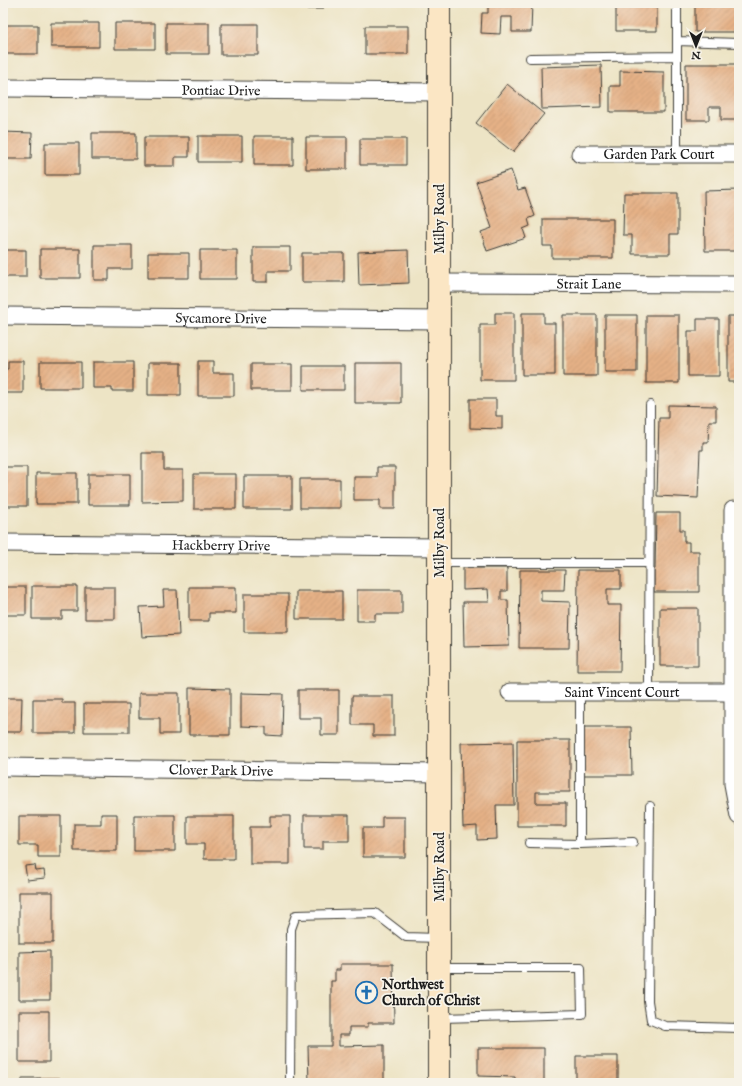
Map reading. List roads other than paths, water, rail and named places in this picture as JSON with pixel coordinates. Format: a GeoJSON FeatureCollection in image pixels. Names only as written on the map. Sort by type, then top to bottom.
{"type":"FeatureCollection","features":[{"type":"Feature","properties":{"kind":"street","name":"Milby Road"},"geometry":{"type":"LineString","coordinates":[[439,3],[439,1083]]}},
{"type":"Feature","properties":{"kind":"street","name":"Pontiac Drive"},"geometry":{"type":"LineString","coordinates":[[3,88],[439,92]]}},
{"type":"Feature","properties":{"kind":"street","name":"Garden Park Court"},"geometry":{"type":"LineString","coordinates":[[580,154],[739,154]]}},
{"type":"Feature","properties":{"kind":"street","name":"Strait Lane"},"geometry":{"type":"LineString","coordinates":[[439,283],[739,284]]}},
{"type":"Feature","properties":{"kind":"street","name":"Sycamore Drive"},"geometry":{"type":"LineString","coordinates":[[3,316],[439,320]]}},
{"type":"Feature","properties":{"kind":"street"},"geometry":{"type":"LineString","coordinates":[[733,510],[733,784],[739,816]]}},
{"type":"Feature","properties":{"kind":"street","name":"Hackberry Drive"},"geometry":{"type":"LineString","coordinates":[[3,543],[439,555]]}},
{"type":"Feature","properties":{"kind":"street","name":"Saint Vincent Court"},"geometry":{"type":"LineString","coordinates":[[510,692],[733,692]]}},
{"type":"Feature","properties":{"kind":"street","name":"Clover Park Drive"},"geometry":{"type":"LineString","coordinates":[[3,767],[439,773]]}},
{"type":"Feature","properties":{"kind":"lane"},"geometry":{"type":"LineString","coordinates":[[677,3],[677,154]]}},
{"type":"Feature","properties":{"kind":"lane"},"geometry":{"type":"LineString","coordinates":[[677,41],[739,43]]}},
{"type":"Feature","properties":{"kind":"lane"},"geometry":{"type":"LineString","coordinates":[[530,58],[677,56]]}},
{"type":"Feature","properties":{"kind":"lane"},"geometry":{"type":"LineString","coordinates":[[649,692],[650,405]]}},
{"type":"Feature","properties":{"kind":"lane"},"geometry":{"type":"LineString","coordinates":[[439,555],[649,563]]}},
{"type":"Feature","properties":{"kind":"lane"},"geometry":{"type":"LineString","coordinates":[[580,692],[580,844]]}},
{"type":"Feature","properties":{"kind":"lane"},"geometry":{"type":"LineString","coordinates":[[650,806],[648,1001],[651,1020],[665,1026],[739,1028]]}},
{"type":"Feature","properties":{"kind":"lane"},"geometry":{"type":"LineString","coordinates":[[529,843],[580,844],[633,842]]}},
{"type":"Feature","properties":{"kind":"lane"},"geometry":{"type":"LineString","coordinates":[[290,1083],[291,929],[296,915],[375,913],[406,937],[439,938]]}},
{"type":"Feature","properties":{"kind":"lane"},"geometry":{"type":"LineString","coordinates":[[439,968],[581,968],[582,1014],[439,1018]]}},
{"type":"Feature","properties":{"kind":"place","name":"Northwest Church of Christ"},"geometry":{"type":"Point","coordinates":[366,992]}}]}
